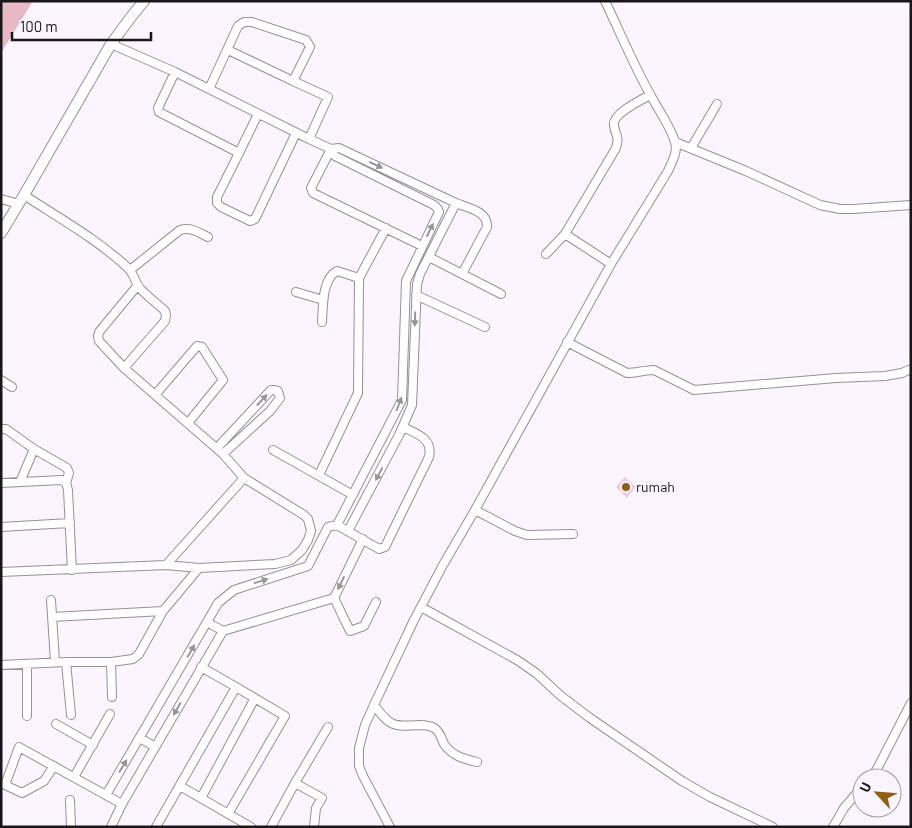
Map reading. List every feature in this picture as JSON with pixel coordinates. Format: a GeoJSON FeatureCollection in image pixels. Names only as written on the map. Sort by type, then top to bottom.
{"type":"FeatureCollection","features":[{"type":"Feature","properties":{"kind":"street"},"geometry":{"type":"LineString","coordinates":[[1,233],[22,200],[111,44],[144,1]]}},
{"type":"Feature","properties":{"kind":"street"},"geometry":{"type":"LineString","coordinates":[[390,827],[359,766],[358,748],[365,726],[421,607],[443,566],[611,264],[674,159],[675,142],[605,1]]}},
{"type":"Feature","properties":{"kind":"street"},"geometry":{"type":"LineString","coordinates":[[208,89],[238,26],[248,21],[306,40],[310,44],[310,48],[294,81]]}},
{"type":"Feature","properties":{"kind":"street"},"geometry":{"type":"LineString","coordinates":[[111,44],[175,72],[309,139],[331,149],[339,148],[481,213],[485,217],[487,227],[462,274]]}},
{"type":"Feature","properties":{"kind":"street"},"geometry":{"type":"LineString","coordinates":[[228,50],[328,98],[309,139]]}},
{"type":"Feature","properties":{"kind":"street"},"geometry":{"type":"LineString","coordinates":[[175,72],[158,108],[159,112],[238,153]]}},
{"type":"Feature","properties":{"kind":"street"},"geometry":{"type":"LineString","coordinates":[[546,254],[565,234],[616,148],[618,140],[614,121],[618,115],[650,95]]}},
{"type":"Feature","properties":{"kind":"street"},"geometry":{"type":"LineString","coordinates":[[691,148],[717,104]]}},
{"type":"Feature","properties":{"kind":"street"},"geometry":{"type":"LineString","coordinates":[[258,114],[216,200],[221,206],[253,220],[296,133]]}},
{"type":"Feature","properties":{"kind":"street"},"geometry":{"type":"LineString","coordinates":[[675,142],[820,205],[853,209],[911,205]]}},
{"type":"Feature","properties":{"kind":"street"},"geometry":{"type":"LineString","coordinates":[[331,149],[311,188],[312,192],[422,246]]}},
{"type":"Feature","properties":{"kind":"street"},"geometry":{"type":"LineString","coordinates":[[331,149],[335,156],[436,207],[438,212],[406,280],[402,400],[337,526]]}},
{"type":"Feature","properties":{"kind":"street"},"geometry":{"type":"LineString","coordinates":[[1,199],[22,200],[89,238],[130,270],[138,286],[165,311],[165,321],[124,368]]}},
{"type":"Feature","properties":{"kind":"street"},"geometry":{"type":"LineString","coordinates":[[348,531],[399,435],[412,405],[417,284],[420,274],[456,203]]}},
{"type":"Feature","properties":{"kind":"street"},"geometry":{"type":"LineString","coordinates":[[130,270],[180,230],[192,228],[208,237]]}},
{"type":"Feature","properties":{"kind":"street"},"geometry":{"type":"LineString","coordinates":[[319,475],[358,393],[359,278],[386,228]]}},
{"type":"Feature","properties":{"kind":"street"},"geometry":{"type":"LineString","coordinates":[[565,234],[611,264]]}},
{"type":"Feature","properties":{"kind":"street"},"geometry":{"type":"LineString","coordinates":[[429,257],[501,294]]}},
{"type":"Feature","properties":{"kind":"street"},"geometry":{"type":"LineString","coordinates":[[411,270],[420,274]]}},
{"type":"Feature","properties":{"kind":"street"},"geometry":{"type":"LineString","coordinates":[[322,322],[323,300],[329,278],[332,274],[337,271],[359,278]]}},
{"type":"Feature","properties":{"kind":"street"},"geometry":{"type":"LineString","coordinates":[[1,572],[166,565],[199,568],[275,564],[291,560],[302,550],[308,540],[311,531],[308,519],[304,515],[244,478],[220,451],[124,368],[99,341],[99,332],[138,286]]}},
{"type":"Feature","properties":{"kind":"street"},"geometry":{"type":"LineString","coordinates":[[296,292],[323,300]]}},
{"type":"Feature","properties":{"kind":"street"},"geometry":{"type":"LineString","coordinates":[[416,295],[484,327]]}},
{"type":"Feature","properties":{"kind":"street"},"geometry":{"type":"LineString","coordinates":[[568,342],[627,373],[654,370],[694,390],[836,378],[885,376],[911,370]]}},
{"type":"Feature","properties":{"kind":"street"},"geometry":{"type":"LineString","coordinates":[[155,395],[197,346],[202,347],[223,380],[188,423]]}},
{"type":"Feature","properties":{"kind":"street"},"geometry":{"type":"LineString","coordinates":[[1,380],[12,387]]}},
{"type":"Feature","properties":{"kind":"street"},"geometry":{"type":"LineString","coordinates":[[271,390],[278,391],[280,398],[270,412],[220,451],[271,390]]}},
{"type":"Feature","properties":{"kind":"street"},"geometry":{"type":"LineString","coordinates":[[249,414],[257,423]]}},
{"type":"Feature","properties":{"kind":"street"},"geometry":{"type":"LineString","coordinates":[[106,795],[218,603],[234,590],[308,566],[328,527],[337,526],[379,549],[385,547],[429,457],[430,448],[426,439],[403,427]]}},
{"type":"Feature","properties":{"kind":"street"},"geometry":{"type":"LineString","coordinates":[[1,429],[6,429],[34,449],[67,468],[69,473],[66,483],[68,490],[72,570]]}},
{"type":"Feature","properties":{"kind":"street"},"geometry":{"type":"LineString","coordinates":[[387,429],[399,435]]}},
{"type":"Feature","properties":{"kind":"street"},"geometry":{"type":"LineString","coordinates":[[20,482],[34,449]]}},
{"type":"Feature","properties":{"kind":"street"},"geometry":{"type":"LineString","coordinates":[[273,450],[353,495]]}},
{"type":"Feature","properties":{"kind":"street"},"geometry":{"type":"LineString","coordinates":[[166,565],[244,478]]}},
{"type":"Feature","properties":{"kind":"street"},"geometry":{"type":"LineString","coordinates":[[1,483],[62,480],[66,483]]}},
{"type":"Feature","properties":{"kind":"street"},"geometry":{"type":"LineString","coordinates":[[475,510],[516,531],[527,534],[573,534]]}},
{"type":"Feature","properties":{"kind":"street"},"geometry":{"type":"LineString","coordinates":[[1,527],[70,523]]}},
{"type":"Feature","properties":{"kind":"street"},"geometry":{"type":"LineString","coordinates":[[111,827],[122,804],[223,631],[334,598],[363,539]]}},
{"type":"Feature","properties":{"kind":"street"},"geometry":{"type":"LineString","coordinates":[[1,665],[55,662],[111,662],[133,659],[139,654],[163,611],[199,568]]}},
{"type":"Feature","properties":{"kind":"street"},"geometry":{"type":"LineString","coordinates":[[334,598],[350,631],[364,626],[376,602]]}},
{"type":"Feature","properties":{"kind":"street"},"geometry":{"type":"LineString","coordinates":[[51,600],[55,662]]}},
{"type":"Feature","properties":{"kind":"street"},"geometry":{"type":"LineString","coordinates":[[421,607],[517,660],[536,673],[561,696],[590,718],[682,781],[710,798],[773,827]]}},
{"type":"Feature","properties":{"kind":"street"},"geometry":{"type":"LineString","coordinates":[[52,617],[163,611]]}},
{"type":"Feature","properties":{"kind":"street"},"geometry":{"type":"LineString","coordinates":[[207,622],[223,631]]}},
{"type":"Feature","properties":{"kind":"street"},"geometry":{"type":"LineString","coordinates":[[66,662],[71,715]]}},
{"type":"Feature","properties":{"kind":"street"},"geometry":{"type":"LineString","coordinates":[[111,662],[112,697]]}},
{"type":"Feature","properties":{"kind":"street"},"geometry":{"type":"LineString","coordinates":[[27,664],[27,716]]}},
{"type":"Feature","properties":{"kind":"street"},"geometry":{"type":"LineString","coordinates":[[201,667],[284,716],[228,814]]}},
{"type":"Feature","properties":{"kind":"street"},"geometry":{"type":"LineString","coordinates":[[166,827],[158,824],[236,686]]}},
{"type":"Feature","properties":{"kind":"street"},"geometry":{"type":"LineString","coordinates":[[201,798],[255,698]]}},
{"type":"Feature","properties":{"kind":"street"},"geometry":{"type":"LineString","coordinates":[[878,768],[911,703]]}},
{"type":"Feature","properties":{"kind":"street"},"geometry":{"type":"LineString","coordinates":[[374,705],[391,724],[398,726],[427,725],[434,727],[450,750],[459,757],[477,762]]}},
{"type":"Feature","properties":{"kind":"street"},"geometry":{"type":"LineString","coordinates":[[74,777],[110,714]]}},
{"type":"Feature","properties":{"kind":"street"},"geometry":{"type":"LineString","coordinates":[[56,724],[93,745]]}},
{"type":"Feature","properties":{"kind":"street"},"geometry":{"type":"LineString","coordinates":[[271,827],[328,727]]}},
{"type":"Feature","properties":{"kind":"street"},"geometry":{"type":"LineString","coordinates":[[140,738],[155,747]]}},
{"type":"Feature","properties":{"kind":"street"},"geometry":{"type":"LineString","coordinates":[[54,766],[44,781],[22,792],[5,785],[19,747],[54,766],[74,777],[122,804]]}},
{"type":"Feature","properties":{"kind":"street"},"geometry":{"type":"LineString","coordinates":[[295,783],[322,798],[316,808],[314,827]]}},
{"type":"Feature","properties":{"kind":"street"},"geometry":{"type":"LineString","coordinates":[[180,786],[251,827]]}},
{"type":"Feature","properties":{"kind":"street"},"geometry":{"type":"LineString","coordinates":[[833,827],[852,799]]}},
{"type":"Feature","properties":{"kind":"street"},"geometry":{"type":"LineString","coordinates":[[70,800],[71,827]]}},
{"type":"Feature","properties":{"kind":"shaded area"},"geometry":{"type":"Polygon","coordinates":[[[1,1],[33,1],[1,53],[1,1]]]}},
{"type":"Feature","properties":{"kind":"building","name":"rumah"},"geometry":{"type":"Polygon","coordinates":[[[625,477],[636,487],[627,498],[616,487],[625,477]]]}},
{"type":"Feature","properties":{"kind":"place","name":"rumah"},"geometry":{"type":"Point","coordinates":[626,487]}}]}
